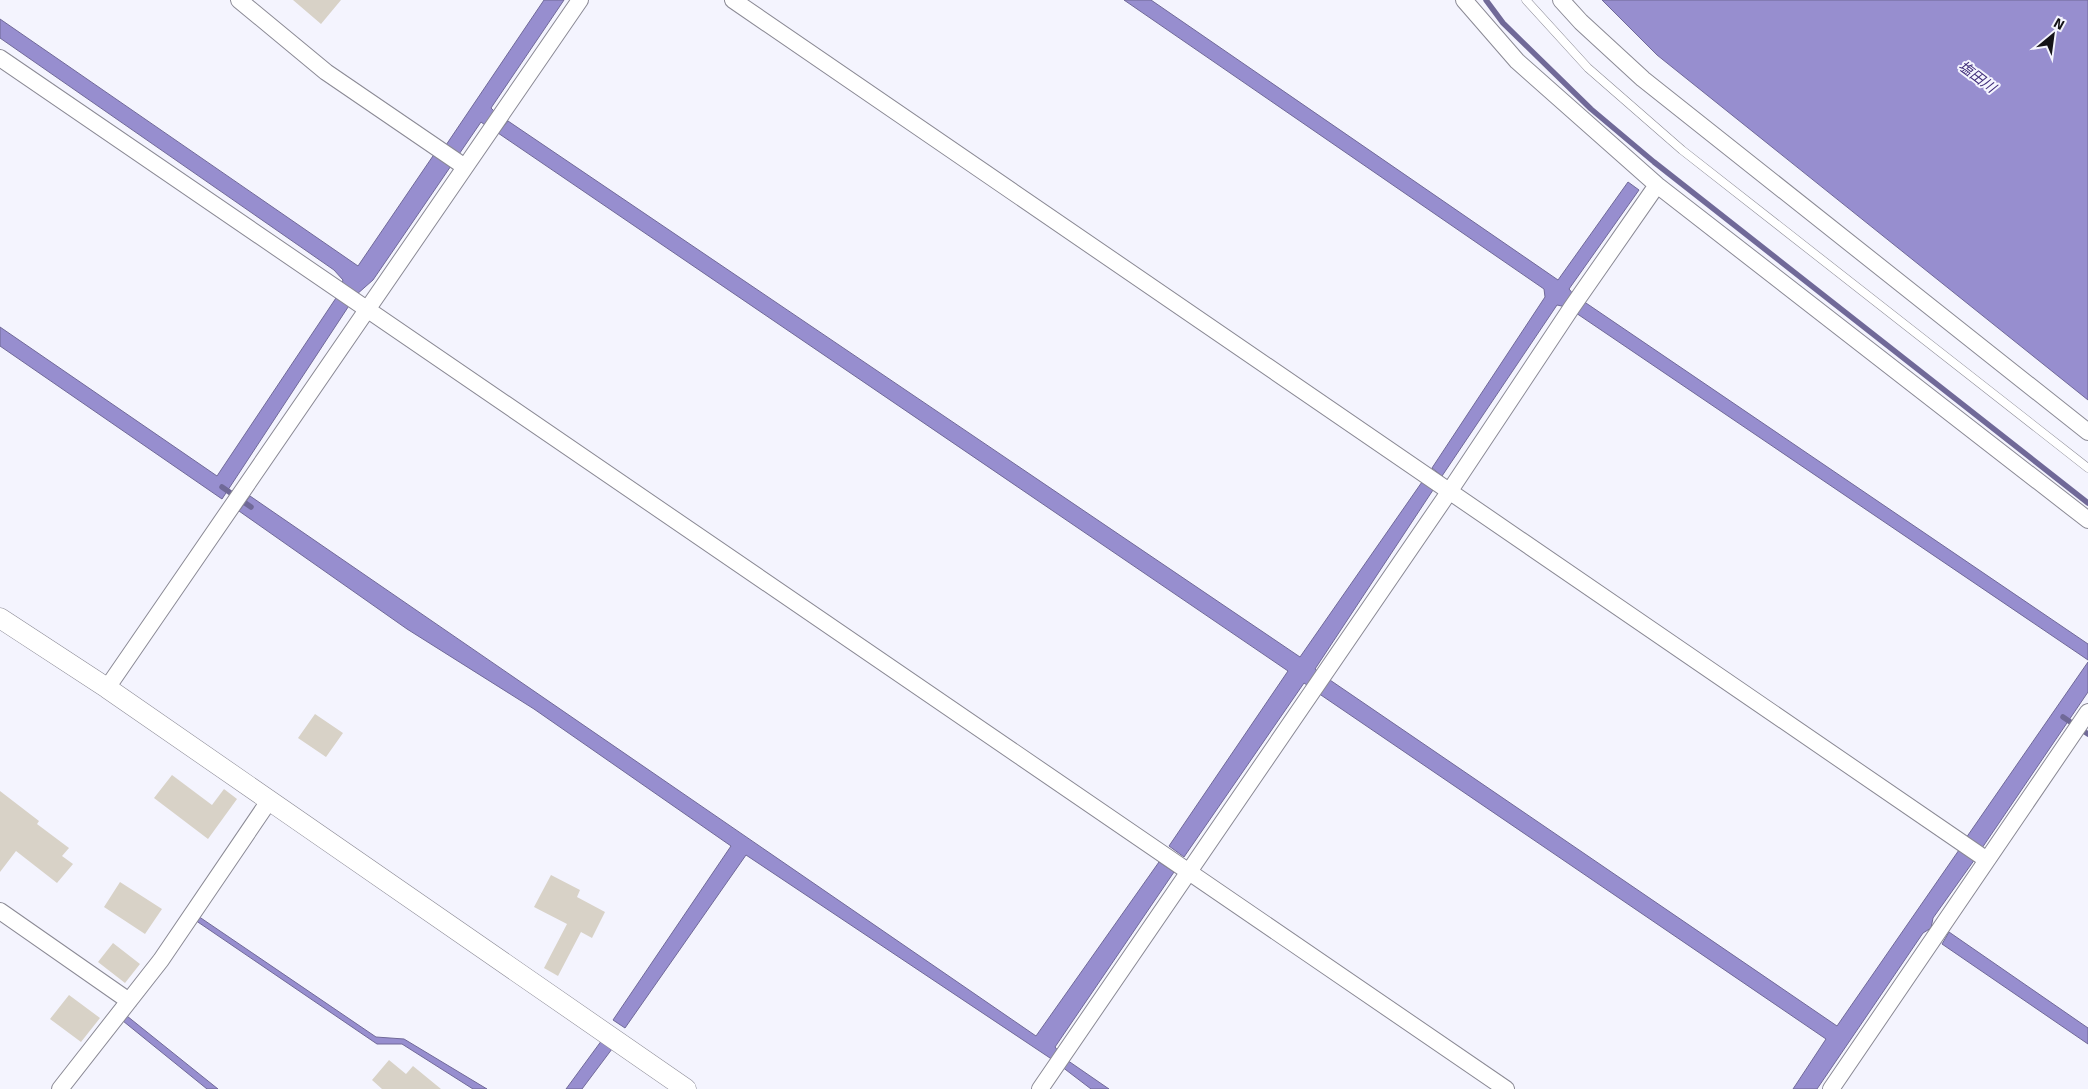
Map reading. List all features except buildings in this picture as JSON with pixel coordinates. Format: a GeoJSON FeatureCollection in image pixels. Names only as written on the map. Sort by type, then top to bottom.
{"type":"FeatureCollection","features":[{"type":"Feature","properties":{"kind":"street"},"geometry":{"type":"LineString","coordinates":[[239,0],[326,72],[462,164]]}},
{"type":"Feature","properties":{"kind":"street"},"geometry":{"type":"LineString","coordinates":[[107,688],[238,498],[361,306],[580,0]]}},
{"type":"Feature","properties":{"kind":"street"},"geometry":{"type":"LineString","coordinates":[[733,0],[1976,853]]}},
{"type":"Feature","properties":{"kind":"street"},"geometry":{"type":"LineString","coordinates":[[1464,0],[1516,60],[1657,185],[2088,520]]}},
{"type":"Feature","properties":{"kind":"street"},"geometry":{"type":"LineString","coordinates":[[1560,0],[1643,79],[2088,432]]}},
{"type":"Feature","properties":{"kind":"street"},"geometry":{"type":"LineString","coordinates":[[0,58],[1506,1089]]}},
{"type":"Feature","properties":{"kind":"street"},"geometry":{"type":"LineString","coordinates":[[1040,1089],[1177,863],[1319,681],[1449,492],[1574,304],[1657,185]]}},
{"type":"Feature","properties":{"kind":"street"},"geometry":{"type":"LineString","coordinates":[[0,618],[107,688],[686,1089]]}},
{"type":"Feature","properties":{"kind":"street"},"geometry":{"type":"LineString","coordinates":[[1831,1089],[1937,933],[1976,853],[2081,723]]}},
{"type":"Feature","properties":{"kind":"street"},"geometry":{"type":"LineString","coordinates":[[60,1089],[161,960],[269,801]]}},
{"type":"Feature","properties":{"kind":"street"},"geometry":{"type":"LineString","coordinates":[[0,911],[129,1001]]}},
{"type":"Feature","properties":{"kind":"lane"},"geometry":{"type":"LineString","coordinates":[[1526,0],[1588,68],[1682,150],[2088,468]]}},
{"type":"Feature","properties":{"kind":"water"},"geometry":{"type":"Polygon","coordinates":[[[544,0],[564,0],[491,108],[495,112],[485,125],[481,122],[373,280],[356,295],[222,499],[0,346],[0,327],[217,476],[336,298],[343,280],[334,270],[0,38],[0,19],[358,266],[435,153],[444,148],[544,0]]]}},
{"type":"Feature","properties":{"kind":"water"},"geometry":{"type":"Polygon","coordinates":[[[1124,0],[1151,0],[1558,280],[1628,182],[1639,190],[1569,289],[1574,295],[1566,307],[1557,305],[1442,476],[1432,468],[1545,297],[1544,289],[1124,0]]]}},
{"type":"Feature","properties":{"kind":"water","name":"塩田川"},"geometry":{"type":"Polygon","coordinates":[[[1602,0],[2088,0],[2088,400],[1657,55],[1602,0]]]}},
{"type":"Feature","properties":{"kind":"water"},"geometry":{"type":"Polygon","coordinates":[[[508,121],[1300,657],[1422,482],[1433,490],[1315,669],[1319,672],[1310,687],[1304,683],[1184,857],[1169,846],[1288,671],[498,133],[508,121]]]}},
{"type":"Feature","properties":{"kind":"water"},"geometry":{"type":"Polygon","coordinates":[[[1583,301],[2088,644],[2088,660],[1576,313],[1583,301]]]}},
{"type":"Feature","properties":{"kind":"water"},"geometry":{"type":"Polygon","coordinates":[[[250,496],[1036,1036],[1159,862],[1174,872],[1055,1047],[1064,1058],[1109,1089],[1091,1089],[1053,1060],[746,855],[625,1028],[613,1020],[731,846],[534,709],[407,629],[239,511],[250,496]]]}},
{"type":"Feature","properties":{"kind":"water"},"geometry":{"type":"Polygon","coordinates":[[[2088,662],[2088,692],[1982,848],[1966,838],[2088,662]]]}},
{"type":"Feature","properties":{"kind":"water"},"geometry":{"type":"Polygon","coordinates":[[[1327,678],[1837,1026],[1959,850],[1975,859],[1933,918],[1931,928],[1923,933],[1817,1089],[1793,1089],[1826,1039],[1318,693],[1327,678]]]}},
{"type":"Feature","properties":{"kind":"water"},"geometry":{"type":"Polygon","coordinates":[[[195,914],[376,1037],[404,1039],[487,1089],[473,1089],[402,1044],[377,1044],[192,918],[195,914]]]}},
{"type":"Feature","properties":{"kind":"water"},"geometry":{"type":"Polygon","coordinates":[[[1949,932],[2088,1028],[2088,1044],[1942,944],[1949,932]]]}},
{"type":"Feature","properties":{"kind":"water"},"geometry":{"type":"Polygon","coordinates":[[[127,1016],[218,1089],[207,1089],[123,1021],[127,1016]]]}},
{"type":"Feature","properties":{"kind":"water"},"geometry":{"type":"Polygon","coordinates":[[[602,1040],[612,1049],[582,1089],[566,1089],[602,1040]]]}},
{"type":"Feature","properties":{"kind":"waterway"},"geometry":{"type":"LineString","coordinates":[[1486,0],[1503,23],[1591,109],[1654,162],[2088,503]]}},
{"type":"Feature","properties":{"kind":"waterway"},"geometry":{"type":"LineString","coordinates":[[222,487],[251,507]]}},
{"type":"Feature","properties":{"kind":"waterway"},"geometry":{"type":"LineString","coordinates":[[2063,717],[2088,734]]}}]}
